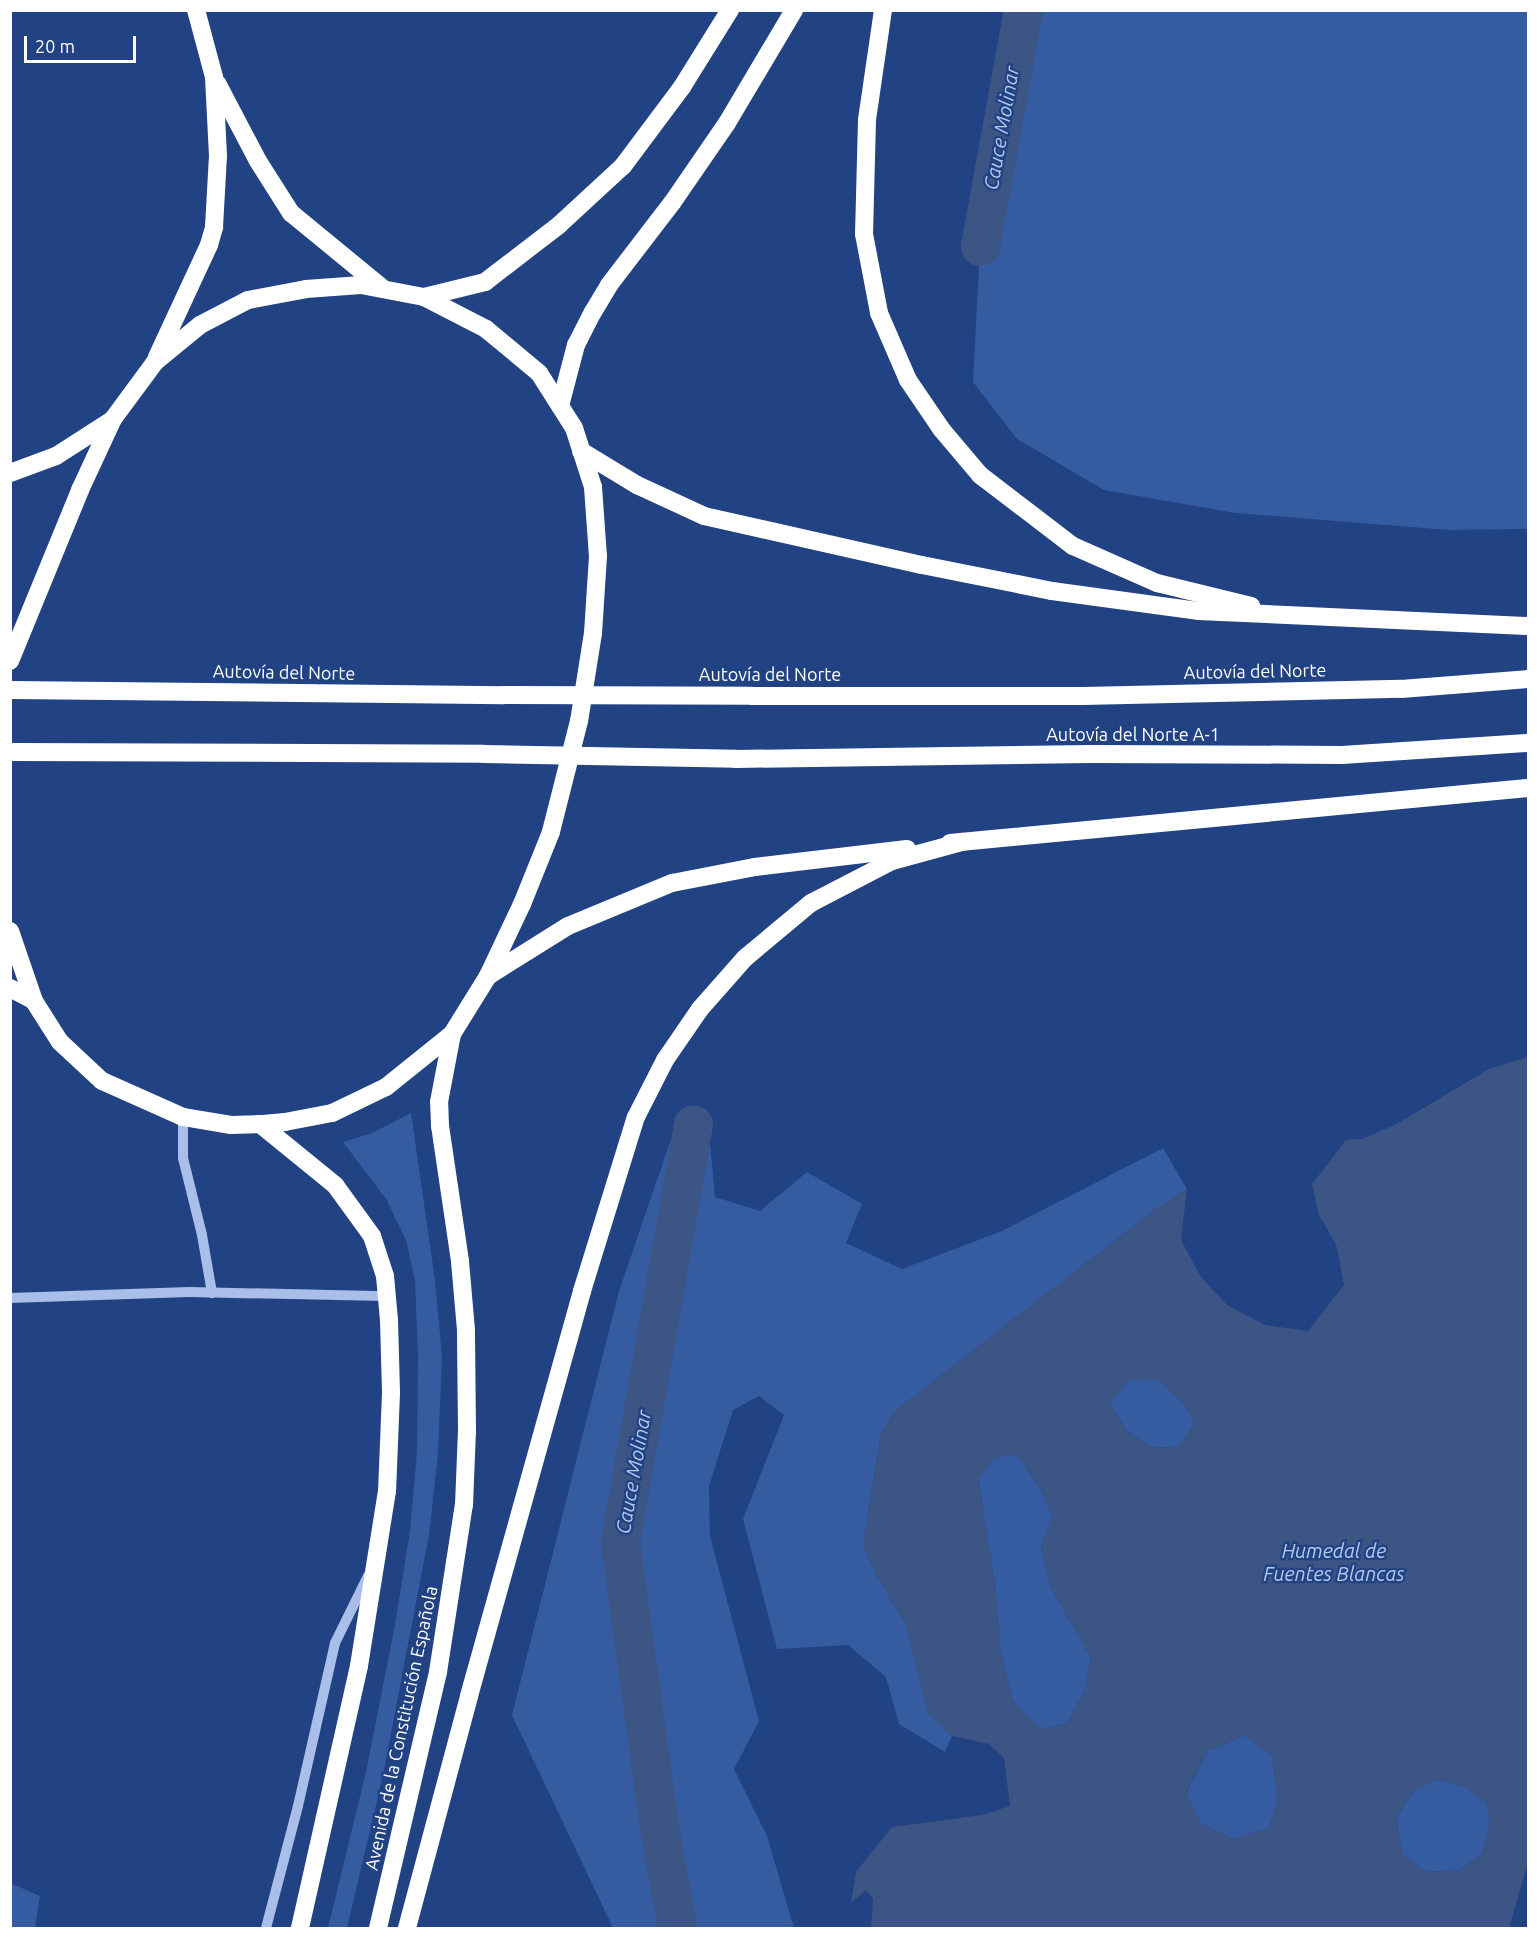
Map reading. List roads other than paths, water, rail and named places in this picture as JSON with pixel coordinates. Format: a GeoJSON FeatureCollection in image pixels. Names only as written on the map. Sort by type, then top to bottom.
{"type":"FeatureCollection","features":[{"type":"Feature","properties":{"kind":"highway"},"geometry":{"type":"LineString","coordinates":[[10,660],[80,489],[113,419],[155,362],[209,245],[214,227],[218,156],[214,77],[196,10]]}},
{"type":"Feature","properties":{"kind":"highway"},"geometry":{"type":"LineString","coordinates":[[424,297],[485,282],[559,225],[623,166],[682,87],[730,10]]}},
{"type":"Feature","properties":{"kind":"highway"},"geometry":{"type":"LineString","coordinates":[[560,406],[576,345],[593,312],[609,285],[728,123],[794,10]]}},
{"type":"Feature","properties":{"kind":"highway"},"geometry":{"type":"LineString","coordinates":[[883,10],[867,120],[864,234],[879,313],[908,380],[942,430],[980,476],[1073,546],[1156,583],[1207,594],[1281,615]]}},
{"type":"Feature","properties":{"kind":"highway"},"geometry":{"type":"LineString","coordinates":[[214,77],[258,161],[291,213],[385,290]]}},
{"type":"Feature","properties":{"kind":"highway"},"geometry":{"type":"LineString","coordinates":[[10,931],[34,1001],[60,1042],[102,1081],[183,1117],[231,1125],[285,1122],[332,1113],[386,1087],[452,1034],[488,976],[522,904],[551,832],[579,720],[593,633],[598,556],[593,487],[574,428],[539,374],[486,329],[424,297],[361,285],[306,289],[248,300],[200,325],[155,362]]}},
{"type":"Feature","properties":{"kind":"highway"},"geometry":{"type":"LineString","coordinates":[[10,473],[56,456],[113,419]]}},
{"type":"Feature","properties":{"kind":"highway"},"geometry":{"type":"LineString","coordinates":[[581,452],[637,485],[704,516],[922,565],[1052,591],[1198,611],[1528,626]]}},
{"type":"Feature","properties":{"kind":"highway","name":"Autovía del Norte"},"geometry":{"type":"LineString","coordinates":[[10,690],[752,696],[1083,696],[1401,689],[1528,679]]}},
{"type":"Feature","properties":{"kind":"highway","name":"Autovía del Norte A-1"},"geometry":{"type":"LineString","coordinates":[[10,752],[484,754],[736,759],[1091,754],[1342,755],[1528,743]]}},
{"type":"Feature","properties":{"kind":"highway"},"geometry":{"type":"LineString","coordinates":[[488,976],[568,926],[627,899],[672,883],[755,867],[962,842],[1528,788]]}},
{"type":"Feature","properties":{"kind":"highway"},"geometry":{"type":"LineString","coordinates":[[407,1929],[481,1650],[582,1291],[636,1117],[665,1060],[700,1009],[745,958],[811,903],[892,861],[962,842]]}},
{"type":"Feature","properties":{"kind":"highway"},"geometry":{"type":"LineString","coordinates":[[10,988],[34,1001]]}},
{"type":"Feature","properties":{"kind":"highway","name":"Avenida de la Constitución Española"},"geometry":{"type":"LineString","coordinates":[[378,1929],[438,1672],[464,1504],[467,1431],[466,1330],[460,1261],[440,1110],[452,1034]]}},
{"type":"Feature","properties":{"kind":"highway"},"geometry":{"type":"LineString","coordinates":[[260,1124],[335,1185],[372,1236],[384,1276],[392,1393],[387,1491],[378,1557],[359,1666],[300,1929]]}},
{"type":"Feature","properties":{"kind":"street"},"geometry":{"type":"LineString","coordinates":[[183,1117],[183,1158],[202,1235],[212,1293]]}},
{"type":"Feature","properties":{"kind":"street"},"geometry":{"type":"LineString","coordinates":[[10,1298],[212,1293],[386,1296]]}},
{"type":"Feature","properties":{"kind":"street"},"geometry":{"type":"LineString","coordinates":[[266,1929],[298,1806],[335,1643],[378,1557]]}},
{"type":"Feature","properties":{"kind":"water","name":"Humedal de Fuentes Blancas"},"geometry":{"type":"Polygon","coordinates":[[[1528,1057],[1528,1862],[1509,1928],[871,1928],[873,1899],[866,1890],[851,1903],[856,1872],[892,1827],[982,1815],[1010,1806],[1004,1758],[989,1744],[952,1736],[928,1714],[906,1625],[876,1574],[863,1546],[881,1434],[895,1411],[1153,1211],[1187,1189],[1181,1240],[1201,1277],[1227,1305],[1265,1325],[1308,1331],[1344,1285],[1336,1244],[1319,1215],[1312,1184],[1346,1140],[1362,1139],[1395,1125],[1489,1069],[1528,1057]],[[1128,1380],[1110,1404],[1127,1431],[1152,1447],[1177,1448],[1195,1424],[1184,1404],[1159,1380],[1128,1380]],[[1016,1454],[994,1458],[978,1480],[995,1585],[1000,1649],[1012,1699],[1041,1730],[1067,1723],[1085,1690],[1091,1658],[1050,1585],[1041,1545],[1053,1517],[1040,1488],[1016,1454]],[[1245,1735],[1208,1751],[1186,1793],[1201,1824],[1234,1839],[1268,1829],[1278,1803],[1272,1756],[1245,1735]],[[1438,1780],[1415,1789],[1396,1818],[1402,1854],[1426,1872],[1461,1870],[1482,1853],[1490,1825],[1487,1803],[1465,1787],[1438,1780]]]}},
{"type":"Feature","properties":{"kind":"waterway","name":"Cauce Molinar"},"geometry":{"type":"LineString","coordinates":[[980,246],[1023,10]]}},
{"type":"Feature","properties":{"kind":"waterway","name":"Cauce Molinar"},"geometry":{"type":"LineString","coordinates":[[677,1928],[659,1827],[620,1542],[693,1124]]}}]}
